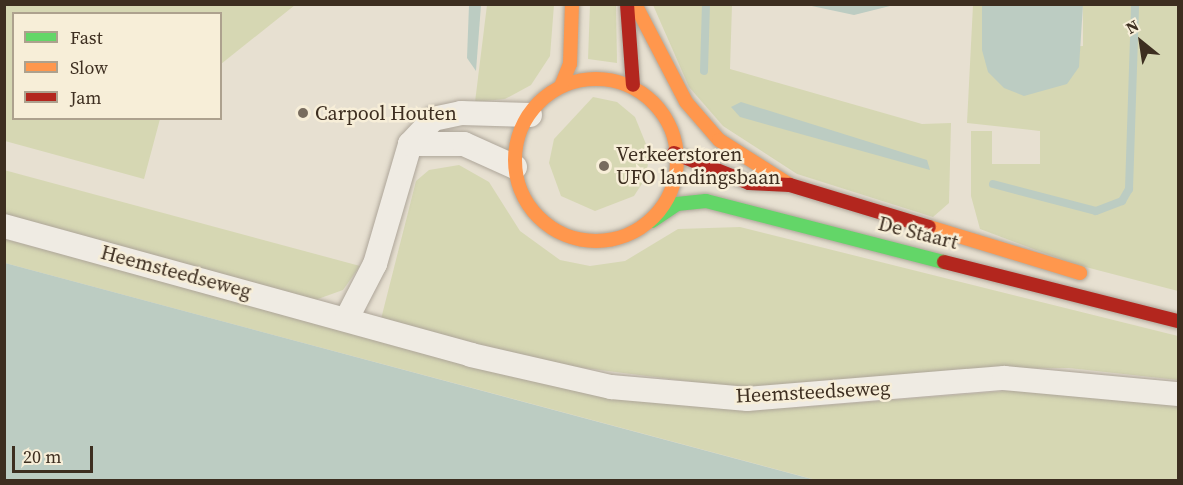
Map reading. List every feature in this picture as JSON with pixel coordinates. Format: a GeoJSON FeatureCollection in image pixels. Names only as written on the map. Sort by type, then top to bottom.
{"type":"FeatureCollection","features":[{"type":"Feature","properties":{"kind":"main road"},"geometry":{"type":"LineString","coordinates":[[561,86],[570,64],[572,4]]}},
{"type":"Feature","properties":{"kind":"main road"},"geometry":{"type":"LineString","coordinates":[[627,4],[633,85]]}},
{"type":"Feature","properties":{"kind":"main road"},"geometry":{"type":"LineString","coordinates":[[635,4],[686,102],[719,140],[790,185]]}},
{"type":"Feature","properties":{"kind":"main road"},"geometry":{"type":"LineString","coordinates":[[594,75],[633,85],[664,115],[675,153],[671,184],[652,221],[610,242],[568,238],[536,218],[515,167],[530,115],[561,86],[594,75]]}},
{"type":"Feature","properties":{"kind":"main road","name":"De Staart"},"geometry":{"type":"LineString","coordinates":[[675,153],[749,183],[790,185],[1098,278]]}},
{"type":"Feature","properties":{"kind":"main road","name":"De Staart"},"geometry":{"type":"LineString","coordinates":[[652,221],[677,204],[706,201],[1179,321]]}},
{"type":"Feature","properties":{"kind":"street"},"geometry":{"type":"LineString","coordinates":[[347,318],[375,264],[410,144],[433,119],[461,113],[530,115]]}},
{"type":"Feature","properties":{"kind":"street"},"geometry":{"type":"LineString","coordinates":[[410,144],[464,144],[515,167]]}},
{"type":"Feature","properties":{"kind":"street","name":"Heemsteedseweg"},"geometry":{"type":"LineString","coordinates":[[4,226],[347,318],[471,355],[611,387],[747,399],[1004,378],[1179,394]]}},
{"type":"Feature","properties":{"kind":"green space"},"geometry":{"type":"Polygon","coordinates":[[[5,4],[295,5],[222,63],[222,12],[12,12],[12,120],[160,120],[144,179],[5,141],[5,4]]]}},
{"type":"Feature","properties":{"kind":"green space"},"geometry":{"type":"Polygon","coordinates":[[[487,5],[554,5],[550,56],[531,85],[505,99],[475,102],[487,5]]]}},
{"type":"Feature","properties":{"kind":"green space"},"geometry":{"type":"Polygon","coordinates":[[[590,5],[616,5],[617,63],[588,59],[590,5]]]}},
{"type":"Feature","properties":{"kind":"green space"},"geometry":{"type":"Polygon","coordinates":[[[653,5],[732,5],[730,69],[922,124],[951,123],[949,203],[933,217],[797,174],[723,126],[689,87],[653,5]]]}},
{"type":"Feature","properties":{"kind":"green space"},"geometry":{"type":"Polygon","coordinates":[[[973,5],[982,5],[982,50],[1083,46],[1083,5],[1178,5],[1178,291],[1074,264],[980,229],[971,196],[971,131],[992,131],[992,164],[1040,164],[1040,131],[967,123],[973,5]]]}},
{"type":"Feature","properties":{"kind":"green space"},"geometry":{"type":"Polygon","coordinates":[[[593,97],[617,102],[635,117],[650,154],[645,179],[634,196],[595,211],[561,196],[549,163],[554,139],[593,97]]]}},
{"type":"Feature","properties":{"kind":"green space"},"geometry":{"type":"Polygon","coordinates":[[[459,165],[489,182],[520,231],[560,260],[590,266],[625,261],[678,229],[740,227],[1178,336],[1178,380],[1069,368],[959,369],[868,381],[733,387],[561,365],[381,319],[416,181],[429,170],[459,165]]]}},
{"type":"Feature","properties":{"kind":"green space"},"geometry":{"type":"Polygon","coordinates":[[[4,170],[360,266],[343,290],[315,300],[5,217],[4,170]]]}},
{"type":"Feature","properties":{"kind":"green space"},"geometry":{"type":"Polygon","coordinates":[[[4,239],[612,397],[792,408],[1031,389],[1178,402],[1178,480],[816,480],[5,263],[4,239]]]}},
{"type":"Feature","properties":{"kind":"shaded area"},"geometry":{"type":"Polygon","coordinates":[[[807,4],[894,5],[854,15],[807,4]]]}},
{"type":"Feature","properties":{"kind":"shaded area"},"geometry":{"type":"Polygon","coordinates":[[[469,5],[481,5],[476,71],[467,58],[469,5]]]}},
{"type":"Feature","properties":{"kind":"shaded area"},"geometry":{"type":"Polygon","coordinates":[[[982,5],[1083,5],[1079,67],[1067,84],[1024,96],[1004,88],[988,72],[982,50],[982,5]]]}},
{"type":"Feature","properties":{"kind":"shaded area"},"geometry":{"type":"Polygon","coordinates":[[[741,102],[927,160],[930,170],[740,117],[731,107],[741,102]]]}},
{"type":"Feature","properties":{"kind":"shaded area"},"geometry":{"type":"Polygon","coordinates":[[[5,263],[804,477],[816,480],[5,480],[5,263]]]}},
{"type":"Feature","properties":{"kind":"waterway"},"geometry":{"type":"LineString","coordinates":[[704,71],[706,4]]}},
{"type":"Feature","properties":{"kind":"waterway"},"geometry":{"type":"LineString","coordinates":[[993,184],[1096,211],[1122,201],[1129,189],[1135,4]]}},
{"type":"Feature","properties":{"kind":"traffic: fast"},"geometry":{"type":"LineString","coordinates":[[652,221],[677,204],[706,201],[944,262]]}},
{"type":"Feature","properties":{"kind":"traffic: slow"},"geometry":{"type":"LineString","coordinates":[[561,86],[570,64],[572,4]]}},
{"type":"Feature","properties":{"kind":"traffic: slow"},"geometry":{"type":"LineString","coordinates":[[635,4],[686,102],[719,140],[790,185]]}},
{"type":"Feature","properties":{"kind":"traffic: slow"},"geometry":{"type":"LineString","coordinates":[[596,79],[612,80],[627,85],[654,102],[671,129],[676,144],[677,160],[676,176],[671,191],[654,218],[627,235],[612,240],[596,241],[580,240],[565,235],[538,218],[521,191],[516,176],[515,160],[516,144],[521,129],[538,102],[565,85],[580,80],[596,79]]}},
{"type":"Feature","properties":{"kind":"traffic: slow"},"geometry":{"type":"LineString","coordinates":[[929,227],[1080,273]]}},
{"type":"Feature","properties":{"kind":"traffic: jam"},"geometry":{"type":"LineString","coordinates":[[627,4],[633,85]]}},
{"type":"Feature","properties":{"kind":"traffic: jam"},"geometry":{"type":"LineString","coordinates":[[674,153],[749,183],[790,185],[929,227]]}},
{"type":"Feature","properties":{"kind":"traffic: jam"},"geometry":{"type":"LineString","coordinates":[[944,262],[1178,321]]}},
{"type":"Feature","properties":{"kind":"place","name":"Carpool Houten"},"geometry":{"type":"Point","coordinates":[303,113]}},
{"type":"Feature","properties":{"kind":"place","name":"Verkeerstoren UFO landingsbaan"},"geometry":{"type":"Point","coordinates":[604,166]}}]}
